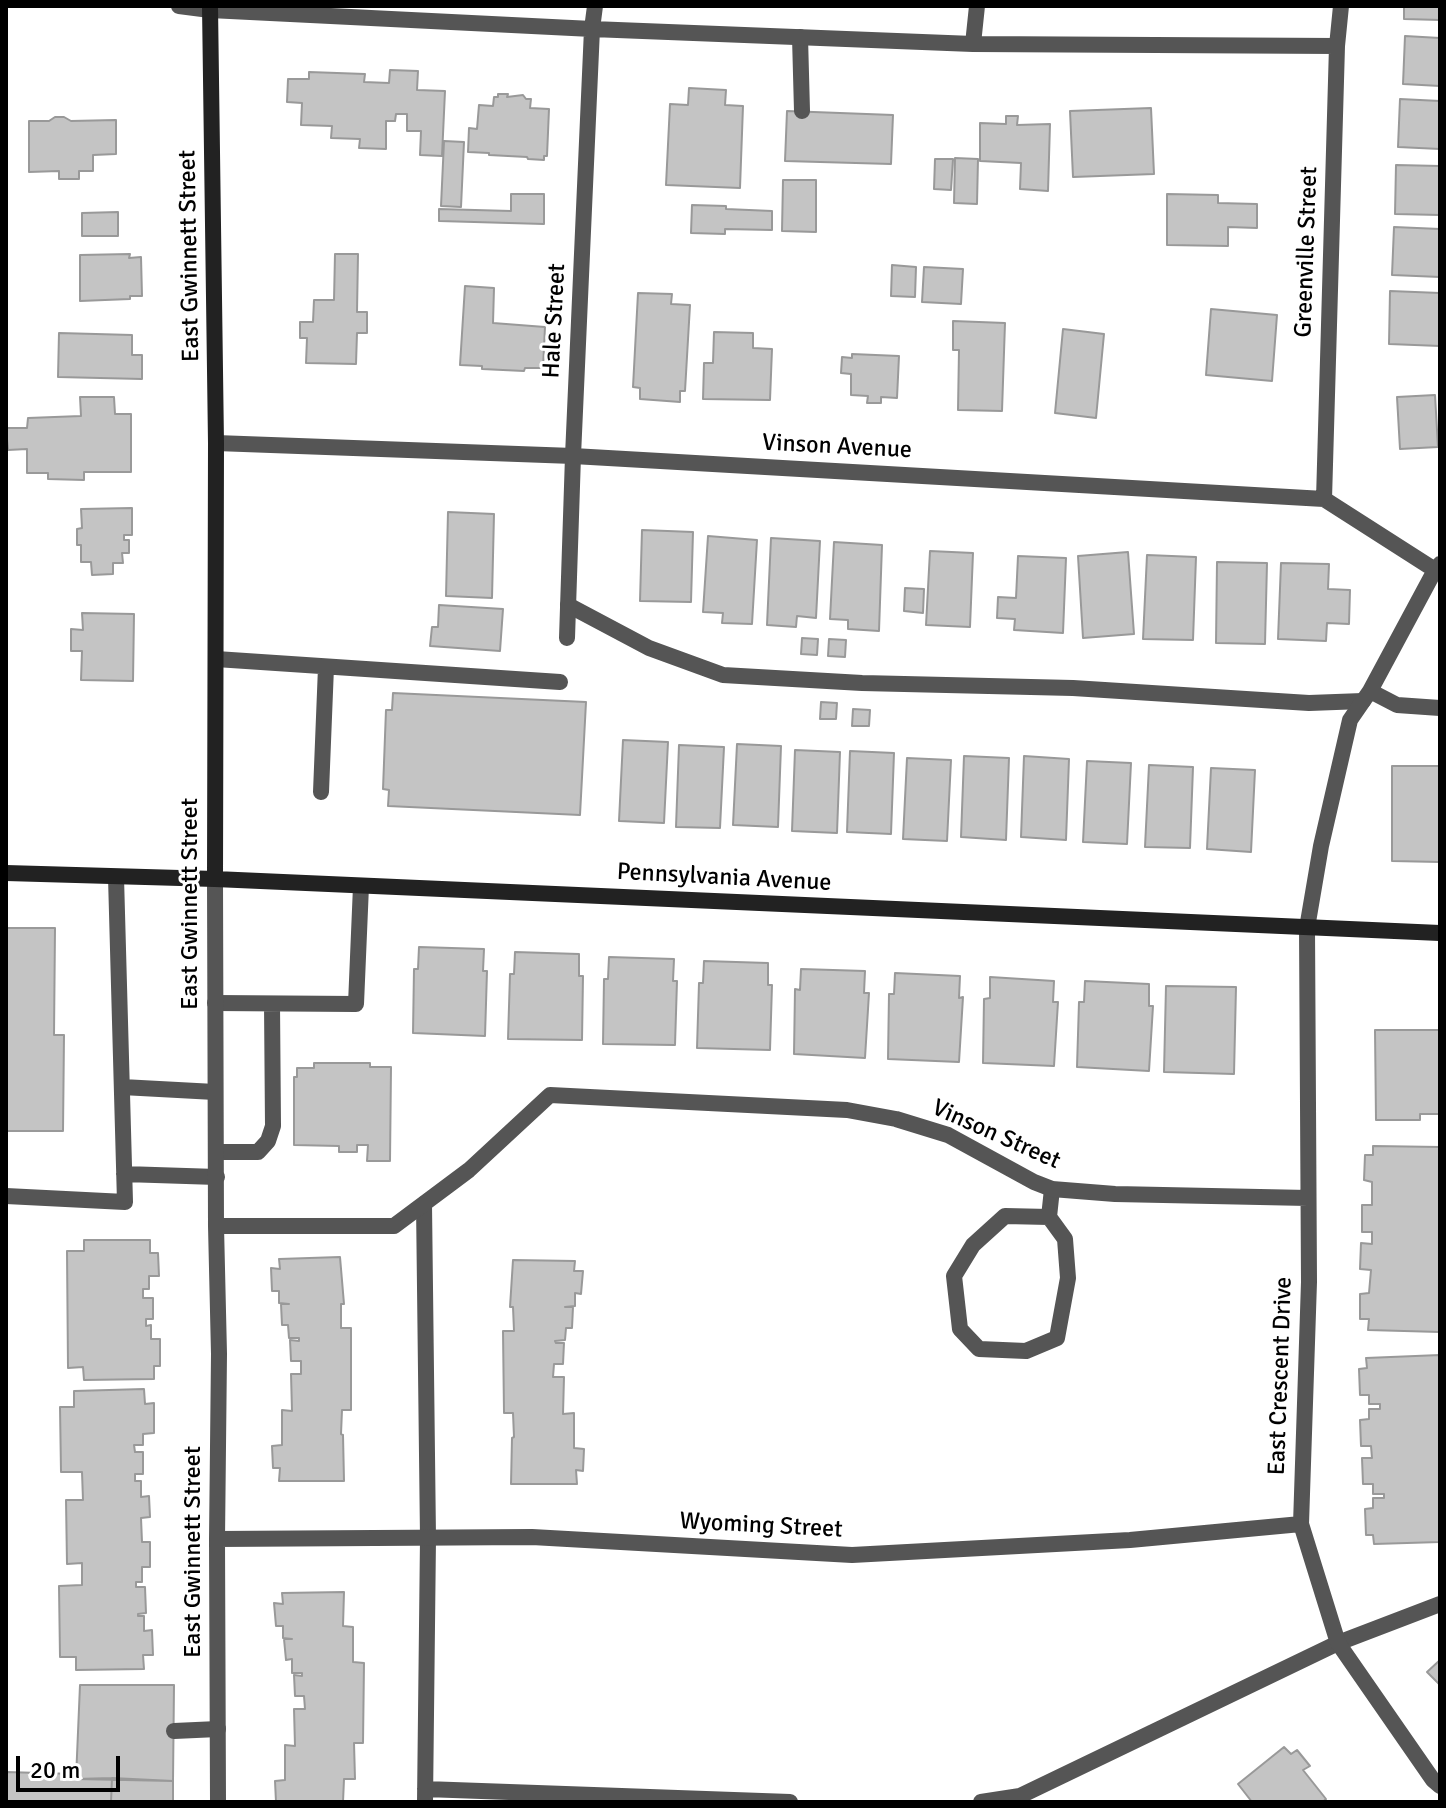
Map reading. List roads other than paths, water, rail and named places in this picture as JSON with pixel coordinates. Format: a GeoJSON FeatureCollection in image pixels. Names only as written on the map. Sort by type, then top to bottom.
{"type":"FeatureCollection","features":[{"type":"Feature","properties":{"kind":"main road","name":"East Gwinnett Street"},"geometry":{"type":"LineString","coordinates":[[210,8],[216,443],[215,879]]}},
{"type":"Feature","properties":{"kind":"main road","name":"Pennsylvania Avenue"},"geometry":{"type":"LineString","coordinates":[[6,873],[215,879],[1440,933]]}},
{"type":"Feature","properties":{"kind":"street"},"geometry":{"type":"LineString","coordinates":[[179,6],[592,29],[973,44],[1337,46]]}},
{"type":"Feature","properties":{"kind":"street","name":"Hale Street"},"geometry":{"type":"LineString","coordinates":[[567,638],[595,6]]}},
{"type":"Feature","properties":{"kind":"street"},"geometry":{"type":"LineString","coordinates":[[973,44],[977,6]]}},
{"type":"Feature","properties":{"kind":"street","name":"Greenville Street"},"geometry":{"type":"LineString","coordinates":[[1324,499],[1337,46],[1341,6]]}},
{"type":"Feature","properties":{"kind":"street"},"geometry":{"type":"LineString","coordinates":[[800,37],[802,111]]}},
{"type":"Feature","properties":{"kind":"street","name":"Vinson Avenue"},"geometry":{"type":"LineString","coordinates":[[216,443],[573,456],[1324,499],[1437,567]]}},
{"type":"Feature","properties":{"kind":"street","name":"East Crescent Drive"},"geometry":{"type":"LineString","coordinates":[[1437,567],[1367,696],[1350,720],[1321,846],[1307,928],[1309,1282],[1301,1524],[1338,1643],[1440,1786]]}},
{"type":"Feature","properties":{"kind":"street"},"geometry":{"type":"LineString","coordinates":[[568,605],[649,648],[723,675],[862,683],[1073,688],[1309,703],[1367,696],[1397,705],[1440,708]]}},
{"type":"Feature","properties":{"kind":"street"},"geometry":{"type":"LineString","coordinates":[[216,659],[560,682]]}},
{"type":"Feature","properties":{"kind":"street"},"geometry":{"type":"LineString","coordinates":[[321,792],[326,667]]}},
{"type":"Feature","properties":{"kind":"street"},"geometry":{"type":"LineString","coordinates":[[6,1196],[125,1202],[116,877]]}},
{"type":"Feature","properties":{"kind":"street","name":"East Gwinnett Street"},"geometry":{"type":"LineString","coordinates":[[215,879],[219,1354],[218,1802]]}},
{"type":"Feature","properties":{"kind":"street"},"geometry":{"type":"LineString","coordinates":[[215,1003],[356,1004],[361,886]]}},
{"type":"Feature","properties":{"kind":"street"},"geometry":{"type":"LineString","coordinates":[[217,1152],[258,1152],[268,1141],[273,1126],[272,1004]]}},
{"type":"Feature","properties":{"kind":"street"},"geometry":{"type":"LineString","coordinates":[[122,1087],[215,1092]]}},
{"type":"Feature","properties":{"kind":"street","name":"Vinson Street"},"geometry":{"type":"LineString","coordinates":[[216,1226],[394,1226],[469,1170],[550,1095],[847,1110],[896,1119],[948,1135],[1052,1189],[1115,1194],[1308,1198]]}},
{"type":"Feature","properties":{"kind":"street"},"geometry":{"type":"LineString","coordinates":[[124,1174],[217,1177]]}},
{"type":"Feature","properties":{"kind":"street"},"geometry":{"type":"LineString","coordinates":[[1049,1217],[1005,1216],[973,1245],[954,1276],[960,1329],[979,1349],[1026,1351],[1057,1338],[1068,1278],[1065,1239],[1049,1217],[1052,1189]]}},
{"type":"Feature","properties":{"kind":"street"},"geometry":{"type":"LineString","coordinates":[[424,1204],[428,1538],[425,1796],[790,1802]]}},
{"type":"Feature","properties":{"kind":"street","name":"Wyoming Street"},"geometry":{"type":"LineString","coordinates":[[217,1539],[532,1537],[852,1555],[1130,1540],[1301,1524]]}},
{"type":"Feature","properties":{"kind":"street"},"geometry":{"type":"LineString","coordinates":[[981,1802],[1020,1796],[1338,1643],[1440,1604]]}},
{"type":"Feature","properties":{"kind":"street"},"geometry":{"type":"LineString","coordinates":[[174,1731],[218,1729]]}}]}
